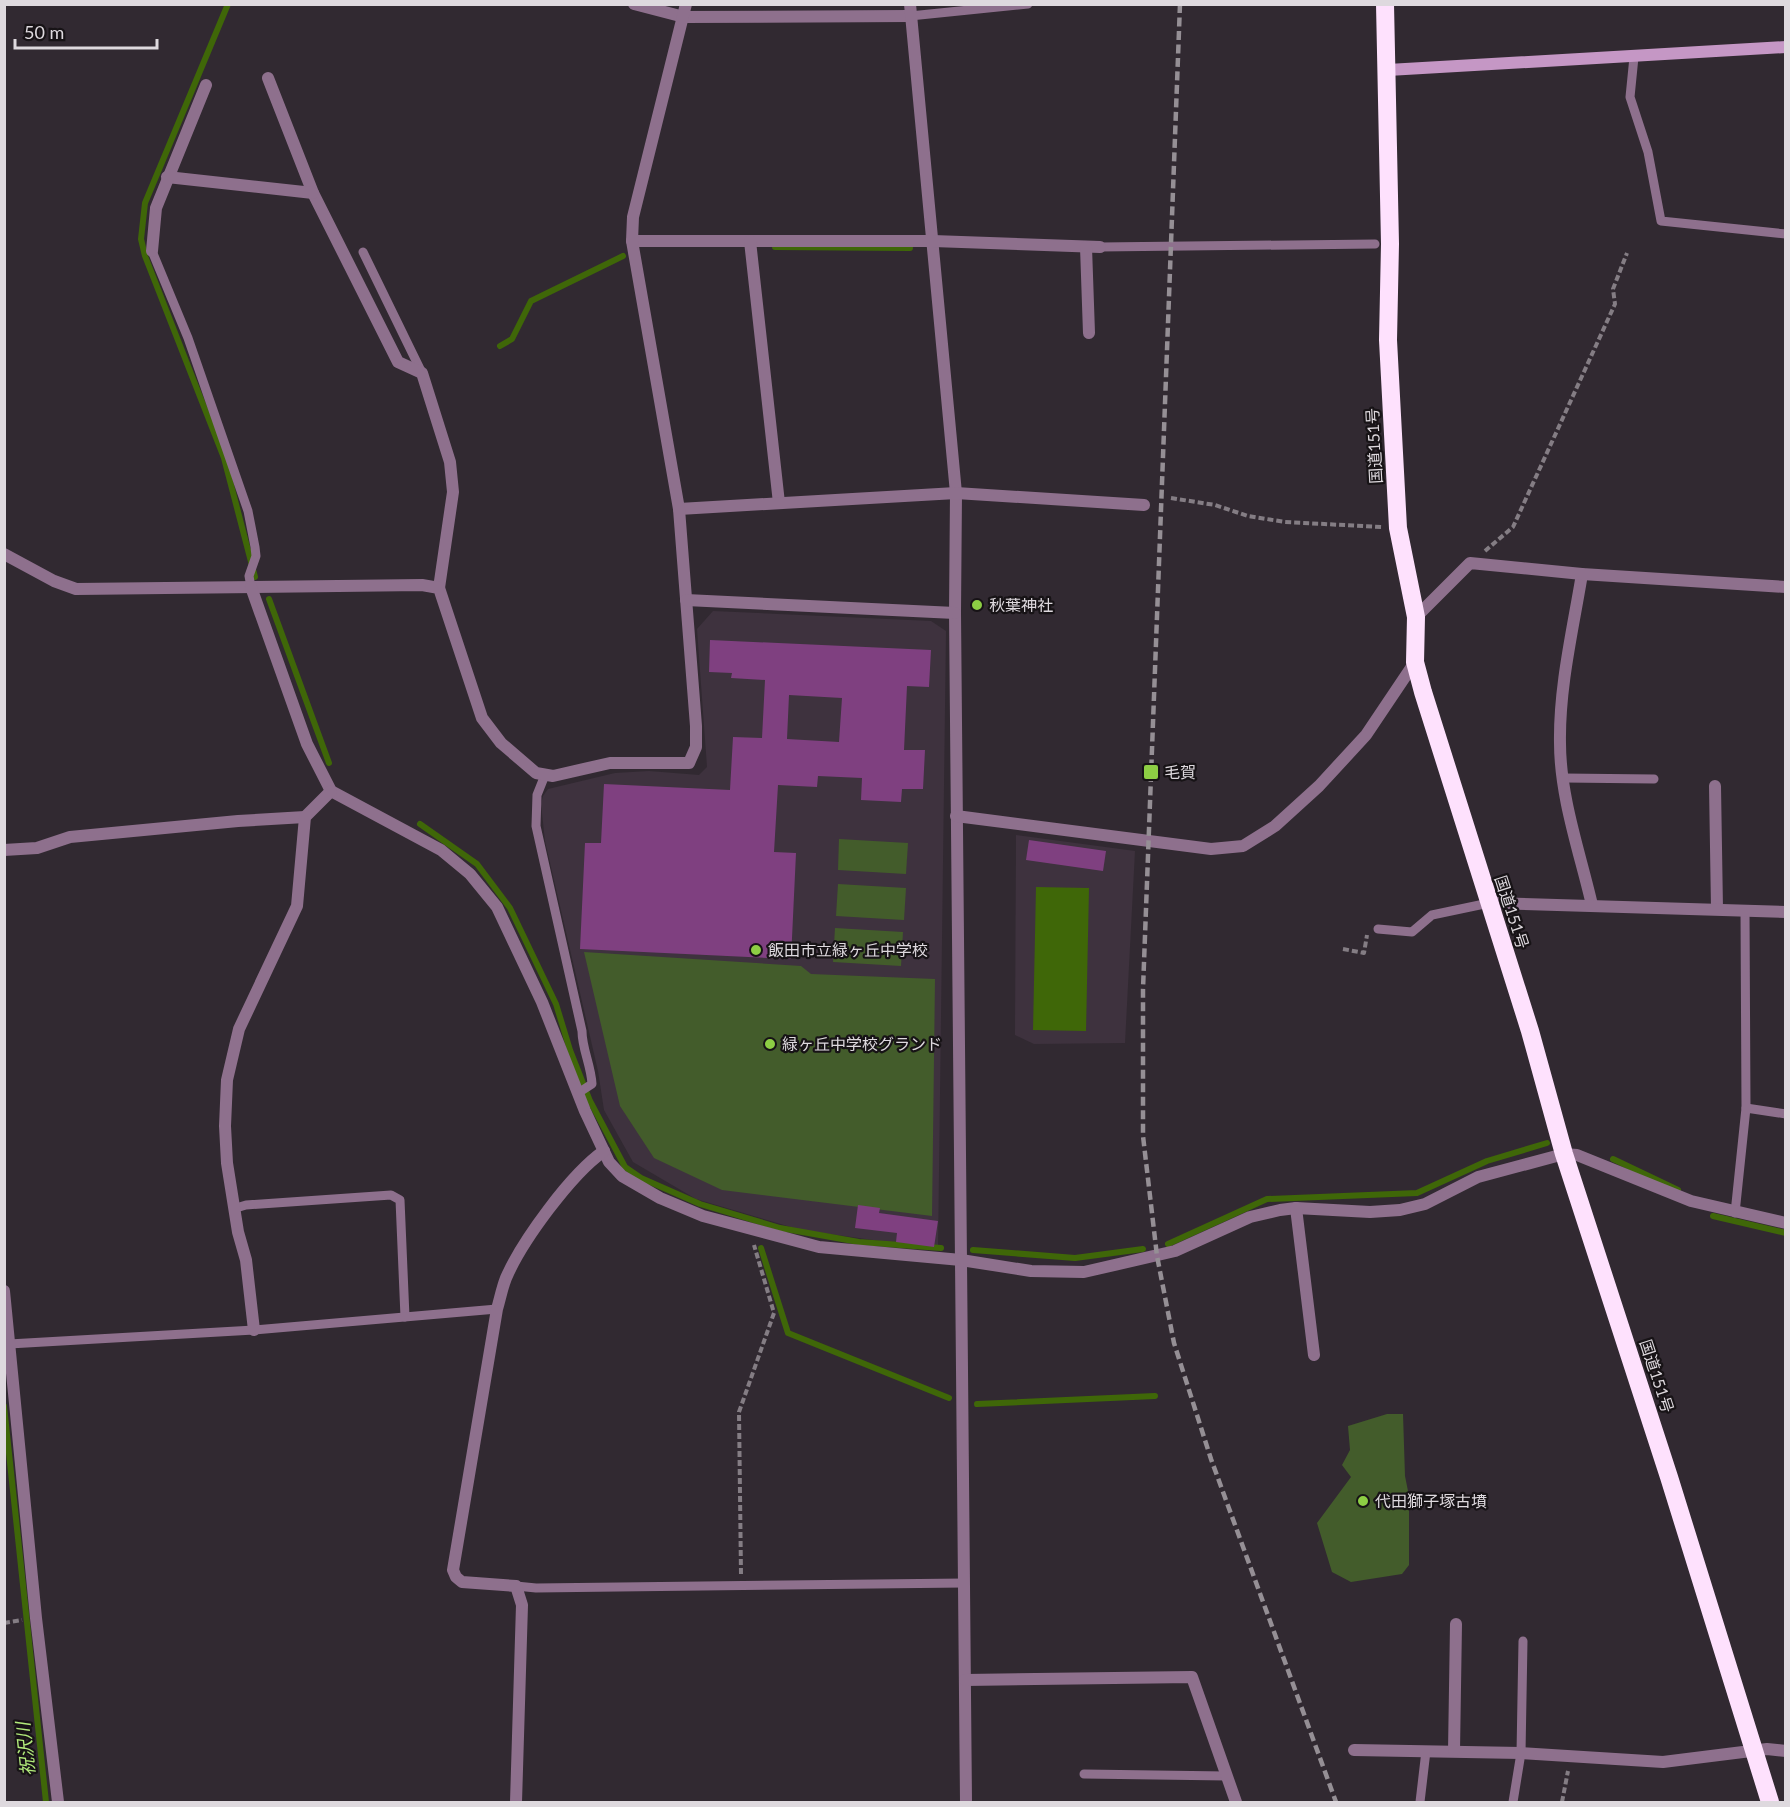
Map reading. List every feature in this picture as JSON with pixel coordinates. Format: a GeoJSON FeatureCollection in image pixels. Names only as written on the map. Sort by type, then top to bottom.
{"type":"FeatureCollection","features":[{"type":"Feature","properties":{"kind":"highway","name":"国道151号"},"geometry":{"type":"LineString","coordinates":[[1385,4],[1388,70],[1388,340],[1398,528],[1416,617],[1416,662],[1423,692],[1530,1031],[1564,1154],[1669,1477],[1770,1803]]}},
{"type":"Feature","properties":{"kind":"street"},"geometry":{"type":"LineString","coordinates":[[634,4],[685,11],[910,10],[956,493],[956,816],[966,1803]]}},
{"type":"Feature","properties":{"kind":"street"},"geometry":{"type":"LineString","coordinates":[[268,78],[313,193],[398,362],[422,373],[450,462],[453,492],[439,588],[482,718],[514,756],[536,773],[545,775],[553,776],[610,763],[689,763],[696,747],[696,726],[679,509],[632,241],[633,217],[685,11]]}},
{"type":"Feature","properties":{"kind":"street"},"geometry":{"type":"LineString","coordinates":[[1388,70],[1785,47]]}},
{"type":"Feature","properties":{"kind":"street"},"geometry":{"type":"LineString","coordinates":[[152,251],[156,208],[206,85]]}},
{"type":"Feature","properties":{"kind":"street"},"geometry":{"type":"LineString","coordinates":[[167,177],[313,193]]}},
{"type":"Feature","properties":{"kind":"street"},"geometry":{"type":"LineString","coordinates":[[632,241],[933,241],[1100,247]]}},
{"type":"Feature","properties":{"kind":"street"},"geometry":{"type":"LineString","coordinates":[[750,241],[779,503]]}},
{"type":"Feature","properties":{"kind":"street"},"geometry":{"type":"LineString","coordinates":[[1086,247],[1089,333]]}},
{"type":"Feature","properties":{"kind":"street"},"geometry":{"type":"LineString","coordinates":[[679,509],[956,493],[1144,505]]}},
{"type":"Feature","properties":{"kind":"street"},"geometry":{"type":"LineString","coordinates":[[4,554],[54,581],[76,589],[250,582],[422,585],[439,588]]}},
{"type":"Feature","properties":{"kind":"street"},"geometry":{"type":"LineString","coordinates":[[1416,617],[1470,563],[1582,574],[1785,587]]}},
{"type":"Feature","properties":{"kind":"street"},"geometry":{"type":"LineString","coordinates":[[1582,574],[1563,700],[1560,743],[1564,778],[1592,905]]}},
{"type":"Feature","properties":{"kind":"street"},"geometry":{"type":"LineString","coordinates":[[250,582],[307,744],[332,791],[441,850],[470,874],[497,907],[542,1002],[609,1161],[622,1176],[660,1198],[703,1216],[819,1246],[962,1260],[1031,1271],[1084,1272],[1175,1251],[1250,1217],[1296,1208],[1370,1212],[1400,1210],[1425,1204],[1478,1177],[1564,1154],[1577,1155],[1663,1192],[1735,1213],[1785,1223]]}},
{"type":"Feature","properties":{"kind":"street"},"geometry":{"type":"LineString","coordinates":[[686,600],[955,613]]}},
{"type":"Feature","properties":{"kind":"street"},"geometry":{"type":"LineString","coordinates":[[956,816],[1211,849],[1243,846],[1275,826],[1318,786],[1366,735],[1416,662]]}},
{"type":"Feature","properties":{"kind":"street"},"geometry":{"type":"LineString","coordinates":[[1715,786],[1717,909]]}},
{"type":"Feature","properties":{"kind":"street"},"geometry":{"type":"LineString","coordinates":[[254,1330],[246,1260],[238,1232],[236,1208],[227,1163],[225,1125],[227,1080],[239,1029],[297,906],[305,818],[332,791]]}},
{"type":"Feature","properties":{"kind":"street"},"geometry":{"type":"LineString","coordinates":[[4,849],[37,848],[81,836],[238,821],[305,818]]}},
{"type":"Feature","properties":{"kind":"street"},"geometry":{"type":"LineString","coordinates":[[1489,903],[1785,912]]}},
{"type":"Feature","properties":{"kind":"street"},"geometry":{"type":"LineString","coordinates":[[516,1803],[522,1605],[516,1586],[462,1582],[453,1570],[496,1309],[506,1279],[526,1243],[586,1163],[604,1151]]}},
{"type":"Feature","properties":{"kind":"street"},"geometry":{"type":"LineString","coordinates":[[1296,1208],[1314,1355]]}},
{"type":"Feature","properties":{"kind":"street"},"geometry":{"type":"LineString","coordinates":[[5,1293],[58,1803]]}},
{"type":"Feature","properties":{"kind":"street"},"geometry":{"type":"LineString","coordinates":[[1454,1751],[1456,1624]]}},
{"type":"Feature","properties":{"kind":"street"},"geometry":{"type":"LineString","coordinates":[[965,1680],[1192,1677],[1236,1803]]}},
{"type":"Feature","properties":{"kind":"street"},"geometry":{"type":"LineString","coordinates":[[1354,1750],[1521,1753],[1663,1762],[1754,1750],[1785,1750]]}},
{"type":"Feature","properties":{"kind":"lane"},"geometry":{"type":"LineString","coordinates":[[910,10],[1028,4]]}},
{"type":"Feature","properties":{"kind":"lane"},"geometry":{"type":"LineString","coordinates":[[1634,57],[1630,97],[1648,152],[1661,221],[1785,234]]}},
{"type":"Feature","properties":{"kind":"lane"},"geometry":{"type":"LineString","coordinates":[[1100,247],[1375,244]]}},
{"type":"Feature","properties":{"kind":"lane"},"geometry":{"type":"LineString","coordinates":[[152,251],[229,449],[248,511],[256,556],[250,582]]}},
{"type":"Feature","properties":{"kind":"lane"},"geometry":{"type":"LineString","coordinates":[[363,252],[422,373]]}},
{"type":"Feature","properties":{"kind":"lane"},"geometry":{"type":"LineString","coordinates":[[545,775],[537,795],[536,826],[592,1084],[579,1092]]}},
{"type":"Feature","properties":{"kind":"lane"},"geometry":{"type":"LineString","coordinates":[[1564,778],[1654,779]]}},
{"type":"Feature","properties":{"kind":"lane"},"geometry":{"type":"LineString","coordinates":[[1378,929],[1412,932],[1432,915],[1489,903]]}},
{"type":"Feature","properties":{"kind":"lane"},"geometry":{"type":"LineString","coordinates":[[1735,1213],[1746,1108],[1745,911]]}},
{"type":"Feature","properties":{"kind":"lane"},"geometry":{"type":"LineString","coordinates":[[1746,1108],[1785,1114]]}},
{"type":"Feature","properties":{"kind":"lane"},"geometry":{"type":"LineString","coordinates":[[236,1208],[246,1205],[391,1195],[400,1200],[405,1317]]}},
{"type":"Feature","properties":{"kind":"lane"},"geometry":{"type":"LineString","coordinates":[[9,1344],[254,1330],[496,1309]]}},
{"type":"Feature","properties":{"kind":"lane"},"geometry":{"type":"LineString","coordinates":[[516,1586],[536,1588],[741,1587],[964,1583]]}},
{"type":"Feature","properties":{"kind":"lane"},"geometry":{"type":"LineString","coordinates":[[1514,1803],[1521,1753],[1523,1641]]}},
{"type":"Feature","properties":{"kind":"lane"},"geometry":{"type":"LineString","coordinates":[[1420,1803],[1426,1751]]}},
{"type":"Feature","properties":{"kind":"lane"},"geometry":{"type":"LineString","coordinates":[[1084,1774],[1227,1776]]}},
{"type":"Feature","properties":{"kind":"path"},"geometry":{"type":"LineString","coordinates":[[1470,563],[1512,527],[1615,304],[1613,289],[1627,253]]}},
{"type":"Feature","properties":{"kind":"path"},"geometry":{"type":"LineString","coordinates":[[1172,498],[1215,505],[1248,516],[1285,522],[1336,522],[1398,528]]}},
{"type":"Feature","properties":{"kind":"path"},"geometry":{"type":"LineString","coordinates":[[1343,949],[1364,953],[1369,928],[1378,929]]}},
{"type":"Feature","properties":{"kind":"path"},"geometry":{"type":"LineString","coordinates":[[741,1587],[740,1412],[774,1313],[749,1228]]}},
{"type":"Feature","properties":{"kind":"path"},"geometry":{"type":"LineString","coordinates":[[4,1623],[23,1620]]}},
{"type":"Feature","properties":{"kind":"path"},"geometry":{"type":"LineString","coordinates":[[1562,1803],[1570,1755]]}},
{"type":"Feature","properties":{"kind":"shaded area","name":"飯田市立緑ヶ丘中学校"},"geometry":{"type":"Polygon","coordinates":[[[713,611],[931,621],[946,631],[938,1249],[801,1230],[696,1199],[633,1162],[604,1110],[598,1071],[545,841],[541,804],[548,789],[615,773],[649,771],[699,775],[707,767],[697,629],[713,611]]]}},
{"type":"Feature","properties":{"kind":"shaded area"},"geometry":{"type":"Polygon","coordinates":[[[1016,835],[1135,851],[1125,1043],[1034,1044],[1015,1035],[1016,835]]]}},
{"type":"Feature","properties":{"kind":"shaded area"},"geometry":{"type":"Polygon","coordinates":[[[839,839],[908,843],[906,874],[838,870],[839,839]]]}},
{"type":"Feature","properties":{"kind":"shaded area"},"geometry":{"type":"Polygon","coordinates":[[[838,884],[906,888],[904,920],[836,916],[838,884]]]}},
{"type":"Feature","properties":{"kind":"shaded area"},"geometry":{"type":"Polygon","coordinates":[[[1036,887],[1089,888],[1086,1031],[1033,1030],[1036,887]]]}},
{"type":"Feature","properties":{"kind":"shaded area"},"geometry":{"type":"Polygon","coordinates":[[[835,928],[903,932],[901,966],[833,962],[835,928]]]}},
{"type":"Feature","properties":{"kind":"shaded area","name":"緑ヶ丘中学校グランド"},"geometry":{"type":"Polygon","coordinates":[[[584,952],[801,966],[811,974],[935,979],[932,1216],[722,1190],[654,1158],[620,1106],[584,952]]]}},
{"type":"Feature","properties":{"kind":"shaded area"},"geometry":{"type":"Polygon","coordinates":[[[1387,1414],[1403,1414],[1405,1476],[1409,1496],[1409,1565],[1402,1574],[1351,1582],[1332,1572],[1317,1523],[1351,1477],[1342,1465],[1350,1450],[1348,1426],[1387,1414]]]}},
{"type":"Feature","properties":{"kind":"building"},"geometry":{"type":"Polygon","coordinates":[[[710,640],[931,650],[929,687],[907,686],[904,750],[925,750],[923,789],[902,789],[901,802],[861,800],[862,778],[818,776],[817,787],[778,785],[774,852],[796,853],[791,959],[580,949],[585,843],[601,843],[604,784],[730,790],[733,737],[762,738],[765,680],[731,678],[732,673],[709,672],[710,640]],[[789,695],[787,739],[839,742],[842,698],[789,695]]]}},
{"type":"Feature","properties":{"kind":"building"},"geometry":{"type":"Polygon","coordinates":[[[1029,840],[1106,851],[1103,871],[1026,860],[1029,840]]]}},
{"type":"Feature","properties":{"kind":"building"},"geometry":{"type":"Polygon","coordinates":[[[858,1205],[880,1208],[879,1213],[938,1221],[934,1247],[896,1242],[897,1233],[855,1228],[858,1205]]]}},
{"type":"Feature","properties":{"kind":"waterway"},"geometry":{"type":"LineString","coordinates":[[228,4],[145,203],[141,239],[145,256],[224,458],[255,577]]}},
{"type":"Feature","properties":{"kind":"waterway"},"geometry":{"type":"LineString","coordinates":[[775,247],[910,248]]}},
{"type":"Feature","properties":{"kind":"waterway"},"geometry":{"type":"LineString","coordinates":[[500,346],[512,339],[531,301],[623,256]]}},
{"type":"Feature","properties":{"kind":"waterway"},"geometry":{"type":"LineString","coordinates":[[269,599],[329,763]]}},
{"type":"Feature","properties":{"kind":"waterway"},"geometry":{"type":"LineString","coordinates":[[420,824],[477,864],[510,908],[556,1004],[570,1050],[590,1101],[625,1167],[641,1178],[700,1204],[780,1228],[859,1242],[941,1248]]}},
{"type":"Feature","properties":{"kind":"waterway"},"geometry":{"type":"LineString","coordinates":[[1168,1244],[1267,1199],[1417,1193],[1487,1161],[1547,1143]]}},
{"type":"Feature","properties":{"kind":"waterway"},"geometry":{"type":"LineString","coordinates":[[1613,1159],[1678,1190]]}},
{"type":"Feature","properties":{"kind":"waterway"},"geometry":{"type":"LineString","coordinates":[[1713,1216],[1786,1233]]}},
{"type":"Feature","properties":{"kind":"waterway"},"geometry":{"type":"LineString","coordinates":[[761,1248],[788,1333],[949,1398]]}},
{"type":"Feature","properties":{"kind":"waterway"},"geometry":{"type":"LineString","coordinates":[[973,1250],[1075,1258],[1143,1249]]}},
{"type":"Feature","properties":{"kind":"waterway"},"geometry":{"type":"LineString","coordinates":[[977,1404],[1155,1396]]}},
{"type":"Feature","properties":{"kind":"waterway","name":"祝沢川"},"geometry":{"type":"LineString","coordinates":[[4,1406],[46,1802]]}},
{"type":"Feature","properties":{"kind":"railway"},"geometry":{"type":"LineString","coordinates":[[1180,4],[1143,989],[1143,1136],[1157,1256],[1174,1343],[1211,1459],[1336,1802]]}},
{"type":"Feature","properties":{"kind":"place","name":"秋葉神社"},"geometry":{"type":"Point","coordinates":[977,605]}},
{"type":"Feature","properties":{"kind":"place","name":"毛賀"},"geometry":{"type":"Point","coordinates":[1151,772]}},
{"type":"Feature","properties":{"kind":"place","name":"飯田市立緑ヶ丘中学校"},"geometry":{"type":"Point","coordinates":[756,950]}},
{"type":"Feature","properties":{"kind":"place","name":"緑ヶ丘中学校グランド"},"geometry":{"type":"Point","coordinates":[770,1044]}},
{"type":"Feature","properties":{"kind":"place","name":"代田獅子塚古墳"},"geometry":{"type":"Point","coordinates":[1363,1501]}}]}
